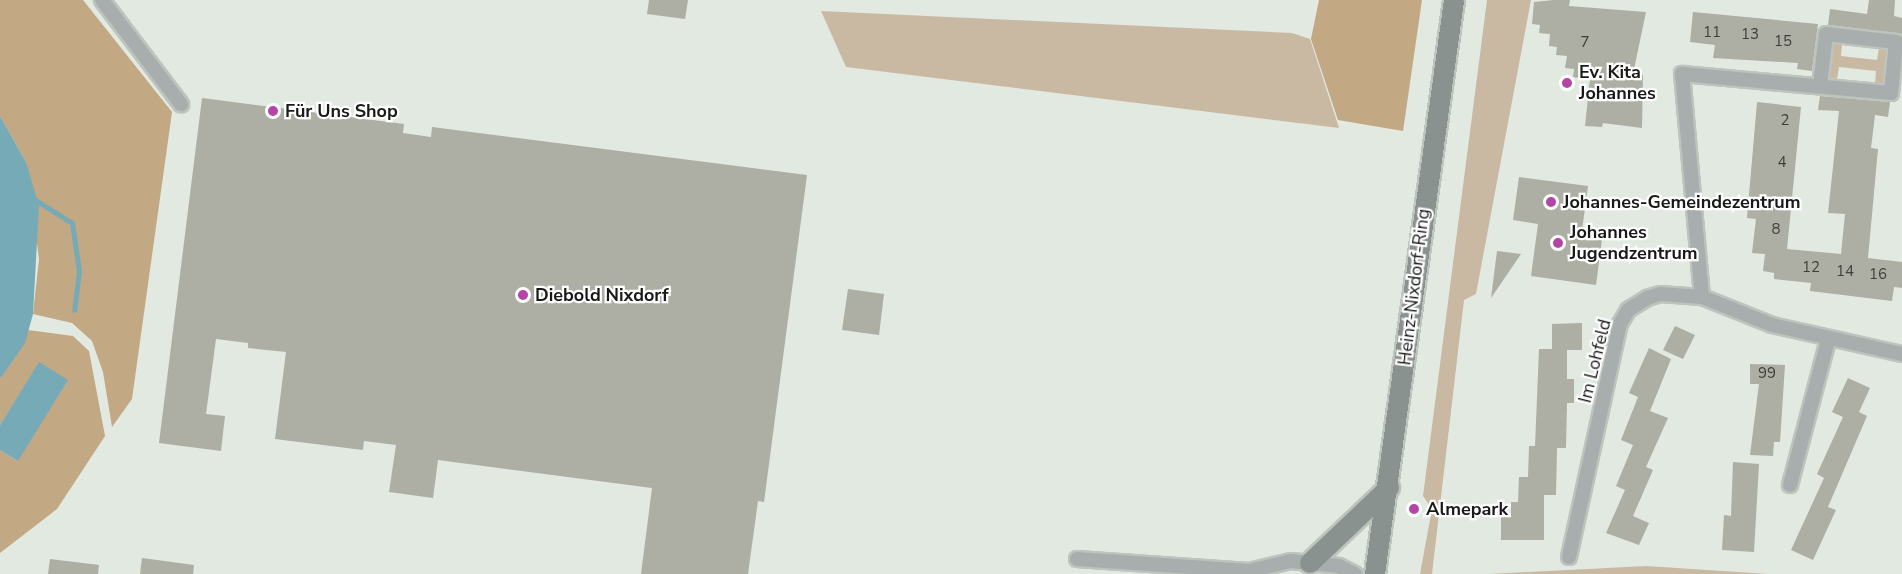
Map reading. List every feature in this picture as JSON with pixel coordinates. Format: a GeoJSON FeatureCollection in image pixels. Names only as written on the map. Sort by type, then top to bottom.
{"type":"FeatureCollection","features":[{"type":"Feature","properties":{"kind":"main road","name":"Heinz-Nixdorf-Ring"},"geometry":{"type":"LineString","coordinates":[[1375,574],[1389,488],[1454,0]]}},
{"type":"Feature","properties":{"kind":"main road"},"geometry":{"type":"LineString","coordinates":[[1310,562],[1389,488]]}},
{"type":"Feature","properties":{"kind":"street"},"geometry":{"type":"LineString","coordinates":[[102,0],[181,104]]}},
{"type":"Feature","properties":{"kind":"street"},"geometry":{"type":"LineString","coordinates":[[1702,297],[1682,74],[1891,93],[1896,42],[1826,34],[1820,85]]}},
{"type":"Feature","properties":{"kind":"street","name":"Im Lohfeld"},"geometry":{"type":"LineString","coordinates":[[1569,557],[1620,324],[1628,310],[1647,298],[1660,294],[1702,297],[1828,340],[1902,354]]}},
{"type":"Feature","properties":{"kind":"street"},"geometry":{"type":"LineString","coordinates":[[1790,485],[1828,340]]}},
{"type":"Feature","properties":{"kind":"street"},"geometry":{"type":"LineString","coordinates":[[1077,559],[1252,573],[1291,561],[1310,562],[1339,566],[1355,574]]}},
{"type":"Feature","properties":{"kind":"shaded area"},"geometry":{"type":"Polygon","coordinates":[[[0,0],[83,0],[172,112],[132,399],[112,427],[103,372],[92,341],[72,323],[33,314],[39,259],[26,162],[0,116],[0,0]]]}},
{"type":"Feature","properties":{"kind":"shaded area"},"geometry":{"type":"Polygon","coordinates":[[[1319,0],[1422,0],[1403,131],[1338,120],[1311,39],[1319,0]]]}},
{"type":"Feature","properties":{"kind":"shaded area"},"geometry":{"type":"Polygon","coordinates":[[[1487,0],[1531,0],[1476,294],[1464,300],[1432,574],[1420,574],[1432,509],[1423,496],[1487,0]]]}},
{"type":"Feature","properties":{"kind":"shaded area"},"geometry":{"type":"Polygon","coordinates":[[[821,11],[1292,33],[1310,39],[1339,128],[846,67],[821,11]]]}},
{"type":"Feature","properties":{"kind":"shaded area"},"geometry":{"type":"Polygon","coordinates":[[[1833,43],[1842,44],[1841,56],[1877,60],[1879,48],[1887,49],[1883,84],[1875,84],[1876,71],[1839,67],[1837,79],[1829,78],[1833,43]]]}},
{"type":"Feature","properties":{"kind":"shaded area"},"geometry":{"type":"Polygon","coordinates":[[[28,330],[73,336],[89,351],[105,436],[57,509],[0,553],[0,450],[18,461],[39,363],[0,425],[0,379],[28,330]]]}},
{"type":"Feature","properties":{"kind":"shaded area"},"geometry":{"type":"Polygon","coordinates":[[[1646,566],[1768,574],[1489,574],[1646,566]]]}},
{"type":"Feature","properties":{"kind":"water"},"geometry":{"type":"Polygon","coordinates":[[[0,116],[26,162],[39,206],[33,314],[25,343],[0,379],[0,116]]]}},
{"type":"Feature","properties":{"kind":"water"},"geometry":{"type":"Polygon","coordinates":[[[39,362],[68,380],[18,461],[0,450],[0,425],[39,362]]]}},
{"type":"Feature","properties":{"kind":"building"},"geometry":{"type":"Polygon","coordinates":[[[649,0],[688,0],[685,19],[647,14],[649,0]]]}},
{"type":"Feature","properties":{"kind":"building"},"geometry":{"type":"Polygon","coordinates":[[[1570,0],[1569,6],[1646,12],[1633,74],[1643,75],[1642,128],[1603,123],[1602,127],[1585,126],[1590,79],[1573,77],[1574,69],[1565,68],[1567,56],[1556,55],[1557,47],[1549,46],[1550,34],[1539,33],[1540,25],[1532,24],[1534,2],[1570,0]]]}},
{"type":"Feature","properties":{"kind":"building"},"geometry":{"type":"Polygon","coordinates":[[[1869,0],[1895,0],[1894,16],[1902,18],[1902,34],[1828,25],[1830,9],[1867,14],[1869,0]]]}},
{"type":"Feature","properties":{"kind":"building"},"geometry":{"type":"Polygon","coordinates":[[[1693,12],[1818,24],[1812,71],[1797,69],[1798,63],[1713,58],[1715,45],[1690,42],[1693,12]]]}},
{"type":"Feature","properties":{"kind":"building"},"geometry":{"type":"Polygon","coordinates":[[[1820,96],[1890,102],[1888,117],[1875,115],[1871,148],[1878,149],[1868,258],[1902,262],[1902,288],[1894,287],[1892,301],[1810,291],[1811,283],[1774,279],[1774,273],[1763,271],[1765,254],[1752,253],[1756,219],[1747,218],[1757,102],[1801,107],[1787,249],[1841,254],[1845,214],[1828,213],[1839,111],[1818,110],[1820,96]]]}},
{"type":"Feature","properties":{"kind":"building","name":"Diebold Nixdorf"},"geometry":{"type":"Polygon","coordinates":[[[202,98],[404,124],[403,133],[431,137],[432,127],[807,175],[764,502],[758,501],[748,574],[641,574],[652,488],[438,460],[433,498],[389,492],[396,445],[364,441],[363,450],[275,439],[286,352],[248,348],[248,343],[216,339],[206,414],[225,416],[221,451],[159,443],[202,98]]]}},
{"type":"Feature","properties":{"kind":"building"},"geometry":{"type":"Polygon","coordinates":[[[1519,177],[1588,186],[1582,230],[1603,232],[1596,285],[1531,276],[1538,224],[1513,220],[1519,177]]]}},
{"type":"Feature","properties":{"kind":"building"},"geometry":{"type":"Polygon","coordinates":[[[1497,251],[1521,254],[1491,298],[1497,251]]]}},
{"type":"Feature","properties":{"kind":"building"},"geometry":{"type":"Polygon","coordinates":[[[848,289],[884,294],[879,335],[842,330],[848,289]]]}},
{"type":"Feature","properties":{"kind":"building"},"geometry":{"type":"Polygon","coordinates":[[[1582,323],[1582,350],[1567,350],[1567,379],[1574,379],[1574,403],[1567,403],[1566,448],[1557,448],[1556,495],[1544,495],[1544,540],[1501,540],[1501,514],[1511,514],[1511,502],[1518,502],[1519,477],[1528,477],[1529,446],[1535,446],[1539,349],[1552,349],[1552,324],[1582,323]]]}},
{"type":"Feature","properties":{"kind":"building"},"geometry":{"type":"Polygon","coordinates":[[[1675,326],[1695,335],[1683,359],[1663,350],[1675,326]]]}},
{"type":"Feature","properties":{"kind":"building"},"geometry":{"type":"Polygon","coordinates":[[[1649,348],[1671,359],[1650,411],[1668,418],[1646,467],[1653,470],[1633,516],[1649,523],[1639,545],[1606,533],[1625,490],[1616,486],[1633,445],[1621,440],[1638,397],[1629,393],[1649,348]]]}},
{"type":"Feature","properties":{"kind":"building"},"geometry":{"type":"Polygon","coordinates":[[[1750,364],[1785,365],[1780,442],[1774,442],[1773,456],[1750,455],[1759,384],[1750,384],[1750,364]]]}},
{"type":"Feature","properties":{"kind":"building"},"geometry":{"type":"Polygon","coordinates":[[[1848,378],[1870,388],[1859,412],[1867,416],[1828,507],[1836,510],[1813,560],[1791,550],[1824,478],[1817,474],[1843,417],[1832,412],[1848,378]]]}},
{"type":"Feature","properties":{"kind":"building"},"geometry":{"type":"Polygon","coordinates":[[[1733,462],[1759,464],[1754,552],[1722,550],[1724,515],[1731,516],[1733,462]]]}},
{"type":"Feature","properties":{"kind":"building"},"geometry":{"type":"Polygon","coordinates":[[[142,558],[194,565],[193,574],[140,574],[142,558]]]}},
{"type":"Feature","properties":{"kind":"building"},"geometry":{"type":"Polygon","coordinates":[[[50,559],[99,565],[98,574],[48,574],[50,559]]]}},
{"type":"Feature","properties":{"kind":"waterway"},"geometry":{"type":"LineString","coordinates":[[34,199],[72,223],[79,271],[74,310]]}},
{"type":"Feature","properties":{"kind":"place","name":"Ev. Kita Johannes"},"geometry":{"type":"Point","coordinates":[1567,83]}},
{"type":"Feature","properties":{"kind":"place","name":"Für Uns Shop"},"geometry":{"type":"Point","coordinates":[273,111]}},
{"type":"Feature","properties":{"kind":"place","name":"Johannes-Gemeindezentrum"},"geometry":{"type":"Point","coordinates":[1551,202]}},
{"type":"Feature","properties":{"kind":"place","name":"Johannes Jugendzentrum"},"geometry":{"type":"Point","coordinates":[1558,243]}},
{"type":"Feature","properties":{"kind":"place","name":"Diebold Nixdorf"},"geometry":{"type":"Point","coordinates":[523,295]}},
{"type":"Feature","properties":{"kind":"place","name":"Almepark"},"geometry":{"type":"Point","coordinates":[1414,509]}}]}
